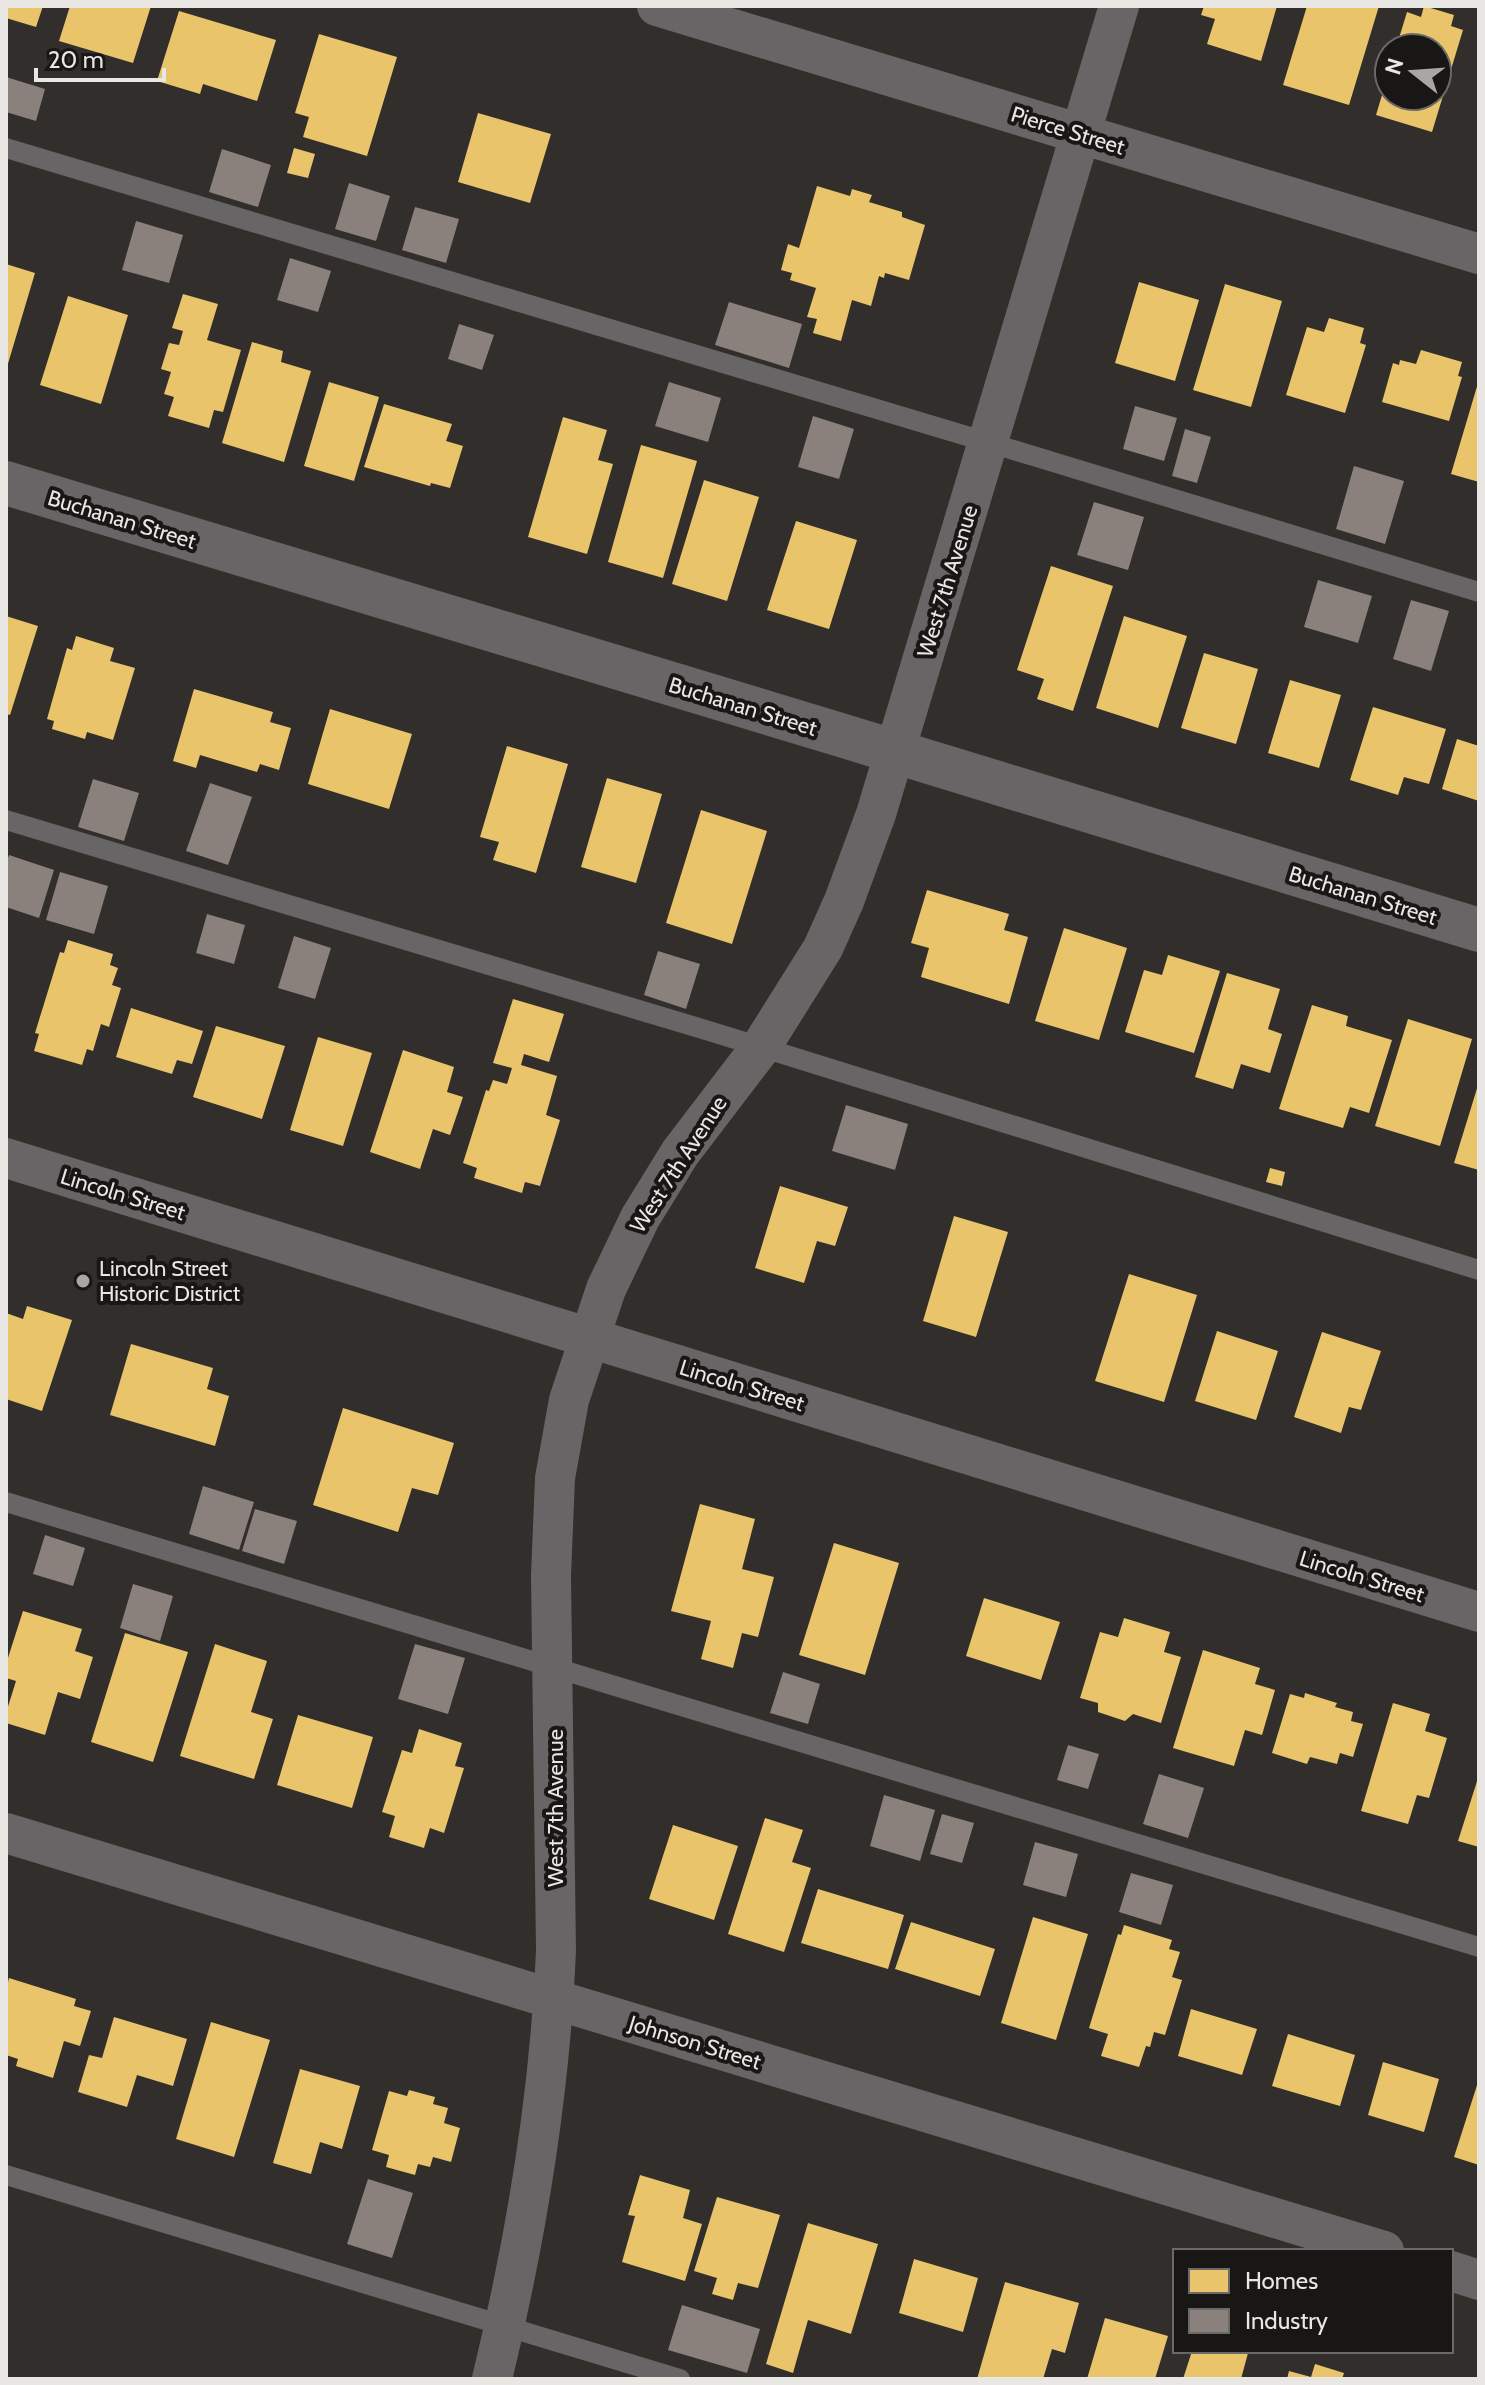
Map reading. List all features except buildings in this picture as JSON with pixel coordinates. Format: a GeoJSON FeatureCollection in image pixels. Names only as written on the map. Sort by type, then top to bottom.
{"type":"FeatureCollection","features":[{"type":"Feature","properties":{"kind":"street","name":"Pierce Street"},"geometry":{"type":"LineString","coordinates":[[657,6],[1479,254]]}},
{"type":"Feature","properties":{"kind":"street","name":"West 7th Avenue"},"geometry":{"type":"LineString","coordinates":[[492,2379],[532,2179],[554,2000],[551,1576],[555,1478],[569,1400],[606,1289],[640,1218],[680,1153],[761,1047],[823,948],[844,901],[876,814],[1119,6]]}},
{"type":"Feature","properties":{"kind":"street","name":"Buchanan Street"},"geometry":{"type":"LineString","coordinates":[[6,483],[1479,930]]}},
{"type":"Feature","properties":{"kind":"street","name":"Lincoln Street"},"geometry":{"type":"LineString","coordinates":[[6,1158],[1479,1612]]}},
{"type":"Feature","properties":{"kind":"street","name":"Johnson Street"},"geometry":{"type":"LineString","coordinates":[[6,1833],[1377,2249]]}},
{"type":"Feature","properties":{"kind":"street"},"geometry":{"type":"LineString","coordinates":[[1453,2272],[1479,2280]]}},
{"type":"Feature","properties":{"kind":"lane"},"geometry":{"type":"LineString","coordinates":[[6,148],[1479,592]]}},
{"type":"Feature","properties":{"kind":"lane"},"geometry":{"type":"LineString","coordinates":[[6,820],[761,1047],[1479,1270]]}},
{"type":"Feature","properties":{"kind":"lane"},"geometry":{"type":"LineString","coordinates":[[6,1502],[1479,1947]]}},
{"type":"Feature","properties":{"kind":"lane"},"geometry":{"type":"LineString","coordinates":[[6,2175],[680,2379]]}},
{"type":"Feature","properties":{"kind":"place","name":"Lincoln Street Historic District"},"geometry":{"type":"Point","coordinates":[83,1281]}}]}
